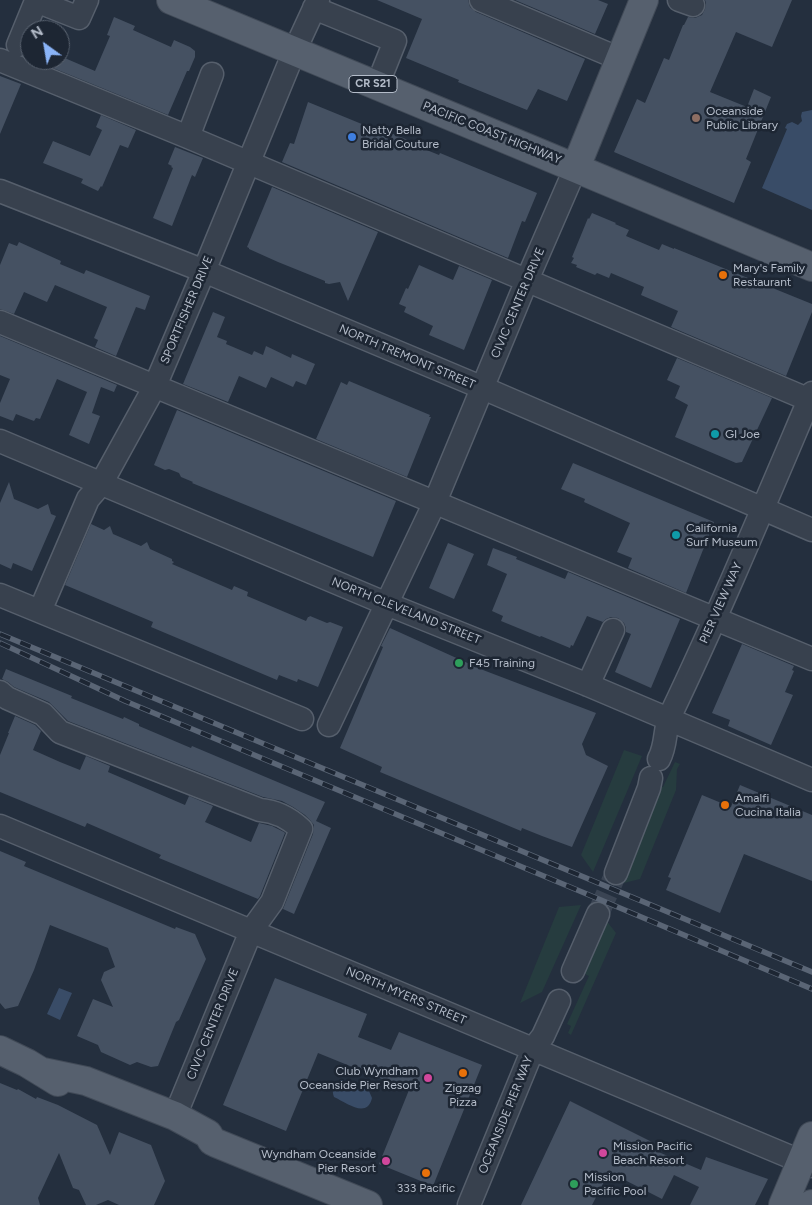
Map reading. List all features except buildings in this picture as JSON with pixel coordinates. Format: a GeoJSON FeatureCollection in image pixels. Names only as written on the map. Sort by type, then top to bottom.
{"type":"FeatureCollection","features":[{"type":"Feature","properties":{"kind":"main road","name":"CIVIC CENTER DRIVE"},"geometry":{"type":"LineString","coordinates":[[576,167],[644,0]]}},
{"type":"Feature","properties":{"kind":"main road","name":"PACIFIC COAST HIGHWAY"},"geometry":{"type":"LineString","coordinates":[[175,1],[812,267]]}},
{"type":"Feature","properties":{"kind":"main road"},"geometry":{"type":"LineString","coordinates":[[0,1050],[43,1072],[76,1094],[203,1146],[212,1141]]}},
{"type":"Feature","properties":{"kind":"main road"},"geometry":{"type":"LineString","coordinates":[[43,1072],[86,1081],[175,1116],[208,1134],[212,1141],[368,1205]]}},
{"type":"Feature","properties":{"kind":"main road"},"geometry":{"type":"LineString","coordinates":[[783,1205],[807,1164],[812,1136]]}},
{"type":"Feature","properties":{"kind":"street"},"geometry":{"type":"LineString","coordinates":[[18,45],[36,1],[79,18],[87,0]]}},
{"type":"Feature","properties":{"kind":"street"},"geometry":{"type":"LineString","coordinates":[[481,0],[620,59]]}},
{"type":"Feature","properties":{"kind":"street"},"geometry":{"type":"LineString","coordinates":[[316,2],[395,41],[377,86]]}},
{"type":"Feature","properties":{"kind":"street","name":"SPORTFISHER DRIVE"},"geometry":{"type":"LineString","coordinates":[[40,611],[88,499],[102,484],[155,386],[316,2]]}},
{"type":"Feature","properties":{"kind":"street"},"geometry":{"type":"LineString","coordinates":[[0,60],[811,398]]}},
{"type":"Feature","properties":{"kind":"street"},"geometry":{"type":"LineString","coordinates":[[188,137],[212,74]]}},
{"type":"Feature","properties":{"kind":"street","name":"CIVIC CENTER DRIVE"},"geometry":{"type":"LineString","coordinates":[[329,725],[435,502],[576,167]]}},
{"type":"Feature","properties":{"kind":"street","name":"NORTH TREMONT STREET"},"geometry":{"type":"LineString","coordinates":[[0,190],[204,271],[483,388],[812,530]]}},
{"type":"Feature","properties":{"kind":"street"},"geometry":{"type":"LineString","coordinates":[[0,322],[812,659]]}},
{"type":"Feature","properties":{"kind":"street","name":"PIER VIEW WAY"},"geometry":{"type":"LineString","coordinates":[[616,873],[665,744],[668,719],[811,398]]}},
{"type":"Feature","properties":{"kind":"street","name":"NORTH CLEVELAND STREET"},"geometry":{"type":"LineString","coordinates":[[0,441],[812,780]]}},
{"type":"Feature","properties":{"kind":"street"},"geometry":{"type":"LineString","coordinates":[[0,594],[302,719]]}},
{"type":"Feature","properties":{"kind":"street"},"geometry":{"type":"LineString","coordinates":[[588,685],[613,630]]}},
{"type":"Feature","properties":{"kind":"street","name":"CIVIC CENTER DRIVE"},"geometry":{"type":"LineString","coordinates":[[0,692],[7,698],[43,714],[60,732],[260,810],[270,810],[291,820],[302,829],[272,902],[251,931],[175,1116]]}},
{"type":"Feature","properties":{"kind":"street","name":"NORTH MYERS STREET"},"geometry":{"type":"LineString","coordinates":[[0,826],[807,1164]]}},
{"type":"Feature","properties":{"kind":"street"},"geometry":{"type":"LineString","coordinates":[[573,971],[598,914]]}},
{"type":"Feature","properties":{"kind":"street","name":"OCEANSIDE PIER WAY"},"geometry":{"type":"LineString","coordinates":[[469,1205],[533,1049],[543,1036],[559,1001]]}},
{"type":"Feature","properties":{"kind":"green space"},"geometry":{"type":"Polygon","coordinates":[[[624,750],[642,756],[593,872],[581,855],[624,750]]]}},
{"type":"Feature","properties":{"kind":"green space"},"geometry":{"type":"Polygon","coordinates":[[[675,762],[680,764],[677,769],[676,790],[640,879],[616,885],[656,784],[663,787],[675,762]]]}},
{"type":"Feature","properties":{"kind":"green space"},"geometry":{"type":"Polygon","coordinates":[[[581,905],[542,992],[520,1003],[559,907],[581,905]]]}},
{"type":"Feature","properties":{"kind":"green space"},"geometry":{"type":"Polygon","coordinates":[[[602,915],[616,933],[571,1035],[568,1033],[571,1026],[567,1024],[589,976],[577,970],[602,915]]]}},
{"type":"Feature","properties":{"kind":"water"},"geometry":{"type":"Polygon","coordinates":[[[812,110],[812,210],[762,188],[787,129],[785,128],[787,124],[792,122],[798,125],[802,121],[802,112],[812,110]]]}},
{"type":"Feature","properties":{"kind":"water"},"geometry":{"type":"Polygon","coordinates":[[[59,988],[72,993],[60,1020],[47,1014],[59,988]]]}},
{"type":"Feature","properties":{"kind":"water"},"geometry":{"type":"Polygon","coordinates":[[[341,1080],[369,1091],[372,1098],[366,1108],[356,1108],[334,1097],[334,1087],[341,1080]]]}},
{"type":"Feature","properties":{"kind":"tunnel"},"geometry":{"type":"LineString","coordinates":[[598,914],[616,873]]}},
{"type":"Feature","properties":{"kind":"railway"},"geometry":{"type":"LineString","coordinates":[[0,634],[812,972]]}},
{"type":"Feature","properties":{"kind":"railway"},"geometry":{"type":"LineString","coordinates":[[0,643],[125,701],[812,989]]}},
{"type":"Feature","properties":{"kind":"place","name":"Oceanside Public Library"},"geometry":{"type":"Point","coordinates":[696,118]}},
{"type":"Feature","properties":{"kind":"place","name":"Natty Bella Bridal Couture"},"geometry":{"type":"Point","coordinates":[352,137]}},
{"type":"Feature","properties":{"kind":"place","name":"Mary's Family Restaurant"},"geometry":{"type":"Point","coordinates":[723,275]}},
{"type":"Feature","properties":{"kind":"place","name":"GI Joe"},"geometry":{"type":"Point","coordinates":[715,434]}},
{"type":"Feature","properties":{"kind":"place","name":"California Surf Museum"},"geometry":{"type":"Point","coordinates":[676,535]}},
{"type":"Feature","properties":{"kind":"place","name":"F45 Training"},"geometry":{"type":"Point","coordinates":[459,663]}},
{"type":"Feature","properties":{"kind":"place","name":"Amalfi Cucina Italia"},"geometry":{"type":"Point","coordinates":[725,805]}},
{"type":"Feature","properties":{"kind":"place","name":"Zigzag Pizza"},"geometry":{"type":"Point","coordinates":[463,1073]}},
{"type":"Feature","properties":{"kind":"place","name":"Club Wyndham Oceanside Pier Resort"},"geometry":{"type":"Point","coordinates":[428,1078]}},
{"type":"Feature","properties":{"kind":"place","name":"Mission Pacific Beach Resort"},"geometry":{"type":"Point","coordinates":[603,1153]}},
{"type":"Feature","properties":{"kind":"place","name":"Wyndham Oceanside Pier Resort"},"geometry":{"type":"Point","coordinates":[386,1161]}},
{"type":"Feature","properties":{"kind":"place","name":"333 Pacific"},"geometry":{"type":"Point","coordinates":[426,1173]}},
{"type":"Feature","properties":{"kind":"place","name":"Mission Pacific Pool"},"geometry":{"type":"Point","coordinates":[574,1184]}}]}
